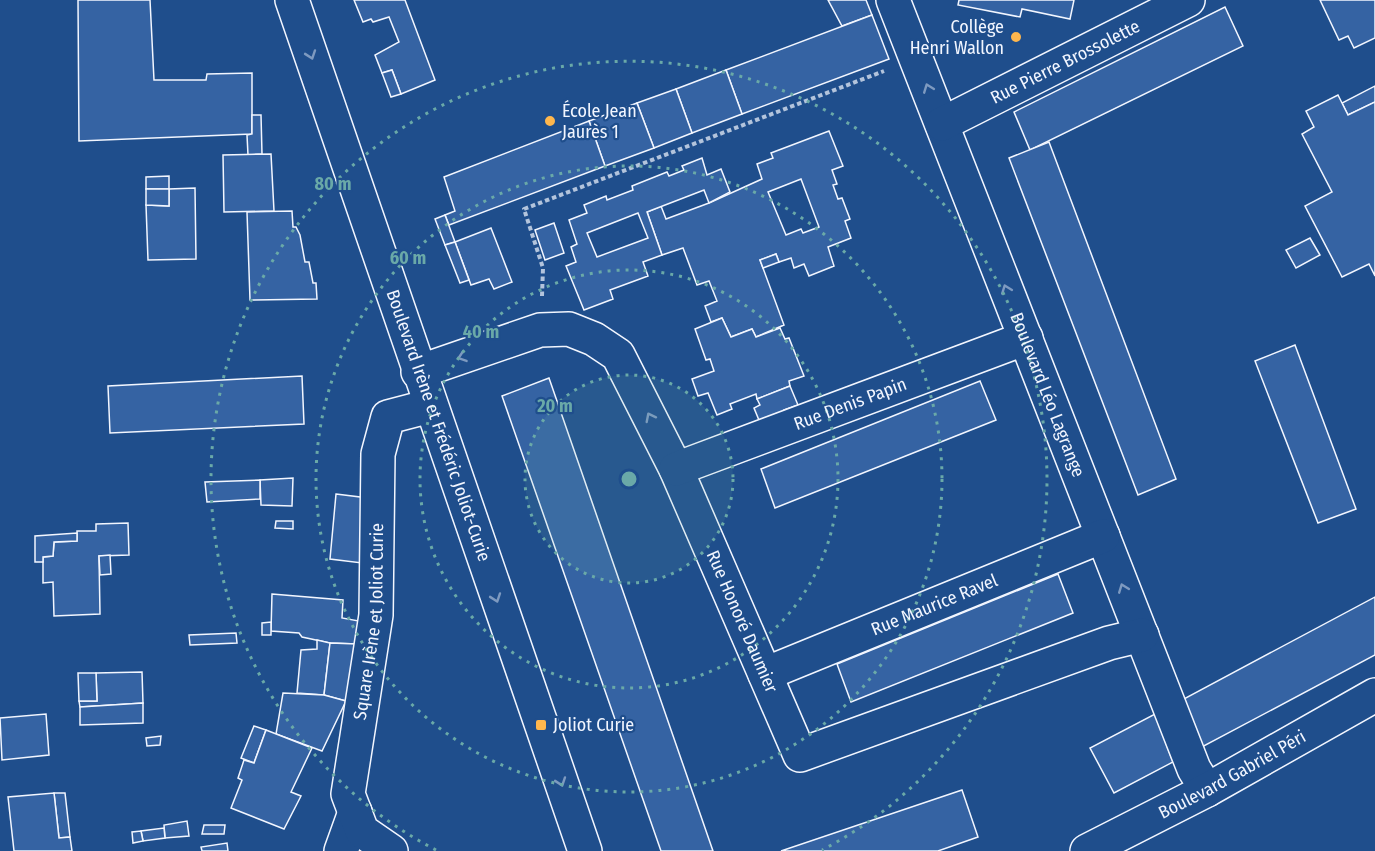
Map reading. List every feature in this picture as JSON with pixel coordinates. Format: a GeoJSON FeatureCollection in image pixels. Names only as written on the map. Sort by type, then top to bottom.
{"type":"FeatureCollection","features":[{"type":"Feature","properties":{"kind":"street","name":"Boulevard Irène et Frédéric Joliot-Curie"},"geometry":{"type":"LineString","coordinates":[[292,0],[418,372],[585,851]]}},
{"type":"Feature","properties":{"kind":"street","name":"Boulevard Léo Lagrange"},"geometry":{"type":"LineString","coordinates":[[893,0],[1194,769],[1207,790]]}},
{"type":"Feature","properties":{"kind":"street","name":"Rue Pierre Brossolette"},"geometry":{"type":"LineString","coordinates":[[942,124],[1188,0]]}},
{"type":"Feature","properties":{"kind":"street","name":"Rue Honoré Daumier"},"geometry":{"type":"LineString","coordinates":[[418,372],[540,330],[569,329],[594,339],[618,355],[676,469],[800,755],[1109,643],[1142,635]]}},
{"type":"Feature","properties":{"kind":"street","name":"Rue Denis Papin"},"geometry":{"type":"LineString","coordinates":[[676,469],[1026,338]]}},
{"type":"Feature","properties":{"kind":"street","name":"Square Irène et Joliot Curie"},"geometry":{"type":"LineString","coordinates":[[391,851],[362,831],[348,794],[376,615],[378,454],[388,417],[430,406]]}},
{"type":"Feature","properties":{"kind":"street","name":"Rue Maurice Ravel"},"geometry":{"type":"LineString","coordinates":[[765,674],[1103,536]]}},
{"type":"Feature","properties":{"kind":"street","name":"Boulevard Gabriel Péri"},"geometry":{"type":"LineString","coordinates":[[1088,851],[1207,790],[1375,695]]}},
{"type":"Feature","properties":{"kind":"street"},"geometry":{"type":"LineString","coordinates":[[341,851],[355,812]]}},
{"type":"Feature","properties":{"kind":"path"},"geometry":{"type":"LineString","coordinates":[[540,330],[543,268],[524,209],[916,58]]}},
{"type":"Feature","properties":{"kind":"building"},"geometry":{"type":"Polygon","coordinates":[[[78,0],[150,0],[154,80],[206,80],[207,74],[252,73],[252,134],[79,141],[78,0]]]}},
{"type":"Feature","properties":{"kind":"building"},"geometry":{"type":"Polygon","coordinates":[[[354,0],[405,0],[435,80],[401,94],[392,70],[382,73],[375,55],[399,42],[389,17],[373,22],[371,19],[363,22],[354,0]]]}},
{"type":"Feature","properties":{"kind":"building"},"geometry":{"type":"Polygon","coordinates":[[[828,0],[866,0],[872,15],[842,26],[828,0]]]}},
{"type":"Feature","properties":{"kind":"building"},"geometry":{"type":"Polygon","coordinates":[[[959,0],[1074,0],[1070,19],[1022,9],[1020,17],[958,5],[959,0]]]}},
{"type":"Feature","properties":{"kind":"building"},"geometry":{"type":"Polygon","coordinates":[[[1320,0],[1375,0],[1375,38],[1354,48],[1348,36],[1339,40],[1320,0]]]}},
{"type":"Feature","properties":{"kind":"building"},"geometry":{"type":"Polygon","coordinates":[[[1225,7],[1243,46],[1030,150],[1014,112],[1225,7]]]}},
{"type":"Feature","properties":{"kind":"building"},"geometry":{"type":"Polygon","coordinates":[[[872,15],[889,59],[742,114],[726,70],[872,15]]]}},
{"type":"Feature","properties":{"kind":"building"},"geometry":{"type":"Polygon","coordinates":[[[392,70],[401,94],[391,97],[382,73],[392,70]]]}},
{"type":"Feature","properties":{"kind":"building"},"geometry":{"type":"Polygon","coordinates":[[[726,70],[742,114],[692,133],[676,89],[726,70]]]}},
{"type":"Feature","properties":{"kind":"building"},"geometry":{"type":"Polygon","coordinates":[[[1375,86],[1375,102],[1348,115],[1342,103],[1375,86]]]}},
{"type":"Feature","properties":{"kind":"building"},"geometry":{"type":"Polygon","coordinates":[[[676,89],[692,133],[654,148],[637,103],[676,89]]]}},
{"type":"Feature","properties":{"kind":"building"},"geometry":{"type":"Polygon","coordinates":[[[1338,95],[1348,115],[1375,102],[1375,276],[1369,264],[1342,277],[1305,206],[1332,192],[1302,134],[1314,127],[1306,111],[1338,95]]]}},
{"type":"Feature","properties":{"kind":"building"},"geometry":{"type":"Polygon","coordinates":[[[637,103],[654,148],[605,166],[589,121],[637,103]]]}},
{"type":"Feature","properties":{"kind":"building"},"geometry":{"type":"Polygon","coordinates":[[[252,115],[261,115],[262,154],[248,155],[247,135],[252,134],[252,115]]]}},
{"type":"Feature","properties":{"kind":"building"},"geometry":{"type":"Polygon","coordinates":[[[589,121],[605,166],[449,225],[445,215],[455,211],[444,177],[589,121]]]}},
{"type":"Feature","properties":{"kind":"building"},"geometry":{"type":"Polygon","coordinates":[[[829,131],[843,166],[832,170],[837,184],[833,185],[838,199],[842,198],[850,219],[845,221],[851,238],[828,247],[834,266],[809,276],[804,264],[794,268],[791,258],[779,262],[776,254],[760,260],[784,325],[756,337],[752,329],[731,337],[722,318],[711,322],[705,306],[717,301],[709,281],[697,285],[683,248],[662,255],[647,212],[661,206],[666,219],[762,179],[757,164],[773,158],[771,153],[829,131]],[[801,179],[768,192],[786,235],[801,229],[803,233],[819,227],[801,179]]]}},
{"type":"Feature","properties":{"kind":"building"},"geometry":{"type":"Polygon","coordinates":[[[1049,142],[1176,479],[1138,495],[1009,158],[1049,142]]]}},
{"type":"Feature","properties":{"kind":"building"},"geometry":{"type":"Polygon","coordinates":[[[271,154],[274,211],[224,212],[223,155],[271,154]]]}},
{"type":"Feature","properties":{"kind":"building"},"geometry":{"type":"Polygon","coordinates":[[[702,158],[707,175],[721,169],[730,192],[709,203],[704,190],[647,212],[662,255],[643,262],[648,276],[610,290],[613,299],[584,310],[566,266],[576,262],[571,247],[577,244],[569,220],[587,213],[584,205],[606,196],[607,200],[633,190],[632,186],[667,172],[669,176],[684,170],[682,166],[702,158]],[[638,213],[587,233],[597,257],[648,238],[638,213]]]}},
{"type":"Feature","properties":{"kind":"building"},"geometry":{"type":"Polygon","coordinates":[[[169,176],[169,189],[146,189],[146,177],[169,176]]]}},
{"type":"Feature","properties":{"kind":"building"},"geometry":{"type":"Polygon","coordinates":[[[195,188],[196,259],[148,260],[146,205],[169,206],[169,189],[195,188]]]}},
{"type":"Feature","properties":{"kind":"building"},"geometry":{"type":"Polygon","coordinates":[[[146,189],[169,189],[169,206],[146,205],[146,189]]]}},
{"type":"Feature","properties":{"kind":"building"},"geometry":{"type":"Polygon","coordinates":[[[292,211],[293,227],[296,227],[300,235],[305,262],[309,262],[313,283],[316,283],[317,299],[250,300],[247,212],[292,211]]]}},
{"type":"Feature","properties":{"kind":"building"},"geometry":{"type":"Polygon","coordinates":[[[445,215],[455,242],[445,245],[435,219],[445,215]]]}},
{"type":"Feature","properties":{"kind":"building"},"geometry":{"type":"Polygon","coordinates":[[[554,223],[564,253],[545,260],[535,230],[554,223]]]}},
{"type":"Feature","properties":{"kind":"building"},"geometry":{"type":"Polygon","coordinates":[[[491,228],[512,282],[494,289],[489,279],[471,285],[455,242],[491,228]]]}},
{"type":"Feature","properties":{"kind":"building"},"geometry":{"type":"Polygon","coordinates":[[[1310,238],[1320,255],[1296,268],[1286,250],[1310,238]]]}},
{"type":"Feature","properties":{"kind":"building"},"geometry":{"type":"Polygon","coordinates":[[[455,242],[469,280],[460,283],[445,245],[455,242]]]}},
{"type":"Feature","properties":{"kind":"building"},"geometry":{"type":"Polygon","coordinates":[[[776,254],[779,262],[763,268],[760,260],[776,254]]]}},
{"type":"Feature","properties":{"kind":"building"},"geometry":{"type":"Polygon","coordinates":[[[722,318],[731,337],[752,329],[756,337],[780,328],[785,339],[789,338],[804,376],[789,381],[790,386],[757,399],[756,394],[730,404],[732,409],[717,415],[708,393],[698,396],[692,379],[714,371],[710,359],[706,360],[695,329],[722,318]]]}},
{"type":"Feature","properties":{"kind":"building"},"geometry":{"type":"Polygon","coordinates":[[[1295,345],[1356,509],[1318,523],[1255,361],[1295,345]]]}},
{"type":"Feature","properties":{"kind":"building"},"geometry":{"type":"Polygon","coordinates":[[[302,376],[304,424],[110,433],[108,386],[302,376]]]}},
{"type":"Feature","properties":{"kind":"building"},"geometry":{"type":"Polygon","coordinates":[[[549,378],[713,851],[661,851],[502,396],[549,378]]]}},
{"type":"Feature","properties":{"kind":"building"},"geometry":{"type":"Polygon","coordinates":[[[980,381],[996,420],[775,508],[761,469],[980,381]]]}},
{"type":"Feature","properties":{"kind":"building"},"geometry":{"type":"Polygon","coordinates":[[[790,386],[798,405],[784,410],[786,415],[761,425],[754,408],[760,405],[757,399],[790,386]]]}},
{"type":"Feature","properties":{"kind":"building"},"geometry":{"type":"Polygon","coordinates":[[[293,478],[292,506],[261,505],[260,480],[293,478]]]}},
{"type":"Feature","properties":{"kind":"building"},"geometry":{"type":"Polygon","coordinates":[[[260,480],[260,499],[207,502],[205,482],[260,480]]]}},
{"type":"Feature","properties":{"kind":"building"},"geometry":{"type":"Polygon","coordinates":[[[336,494],[368,498],[362,563],[330,559],[336,494]]]}},
{"type":"Feature","properties":{"kind":"building"},"geometry":{"type":"Polygon","coordinates":[[[276,521],[293,521],[293,529],[275,528],[276,521]]]}},
{"type":"Feature","properties":{"kind":"building"},"geometry":{"type":"Polygon","coordinates":[[[128,523],[129,555],[99,556],[100,614],[54,616],[53,582],[43,583],[43,557],[53,556],[54,542],[77,541],[77,531],[96,531],[96,524],[128,523]]]}},
{"type":"Feature","properties":{"kind":"building"},"geometry":{"type":"Polygon","coordinates":[[[77,533],[77,541],[54,542],[53,556],[43,557],[43,562],[35,562],[35,536],[77,533]]]}},
{"type":"Feature","properties":{"kind":"building"},"geometry":{"type":"Polygon","coordinates":[[[110,555],[111,574],[100,575],[99,556],[110,555]]]}},
{"type":"Feature","properties":{"kind":"building"},"geometry":{"type":"Polygon","coordinates":[[[1058,574],[1073,613],[851,702],[837,664],[1058,574]]]}},
{"type":"Feature","properties":{"kind":"building"},"geometry":{"type":"Polygon","coordinates":[[[272,594],[343,600],[342,618],[359,621],[357,644],[330,643],[302,637],[299,633],[271,631],[272,594]]]}},
{"type":"Feature","properties":{"kind":"building"},"geometry":{"type":"Polygon","coordinates":[[[1375,597],[1375,655],[1200,748],[1180,701],[1375,597]]]}},
{"type":"Feature","properties":{"kind":"building"},"geometry":{"type":"Polygon","coordinates":[[[271,622],[271,635],[262,635],[262,623],[271,622]]]}},
{"type":"Feature","properties":{"kind":"building"},"geometry":{"type":"Polygon","coordinates":[[[236,633],[237,643],[190,645],[189,635],[236,633]]]}},
{"type":"Feature","properties":{"kind":"building"},"geometry":{"type":"Polygon","coordinates":[[[317,640],[330,643],[324,695],[297,693],[301,650],[317,649],[317,640]]]}},
{"type":"Feature","properties":{"kind":"building"},"geometry":{"type":"Polygon","coordinates":[[[330,643],[357,644],[346,701],[324,695],[330,643]]]}},
{"type":"Feature","properties":{"kind":"building"},"geometry":{"type":"Polygon","coordinates":[[[142,672],[143,703],[80,707],[79,701],[97,701],[96,673],[142,672]]]}},
{"type":"Feature","properties":{"kind":"building"},"geometry":{"type":"Polygon","coordinates":[[[78,673],[96,673],[97,701],[79,701],[78,673]]]}},
{"type":"Feature","properties":{"kind":"building"},"geometry":{"type":"Polygon","coordinates":[[[283,693],[324,695],[346,701],[322,751],[276,734],[283,693]]]}},
{"type":"Feature","properties":{"kind":"building"},"geometry":{"type":"Polygon","coordinates":[[[143,703],[143,723],[80,725],[80,707],[143,703]]]}},
{"type":"Feature","properties":{"kind":"building"},"geometry":{"type":"Polygon","coordinates":[[[46,714],[49,755],[2,760],[0,718],[46,714]]]}},
{"type":"Feature","properties":{"kind":"building"},"geometry":{"type":"Polygon","coordinates":[[[1155,714],[1173,762],[1114,793],[1090,748],[1155,714]]]}},
{"type":"Feature","properties":{"kind":"building"},"geometry":{"type":"Polygon","coordinates":[[[254,726],[266,730],[254,763],[241,758],[254,726]]]}},
{"type":"Feature","properties":{"kind":"building"},"geometry":{"type":"Polygon","coordinates":[[[266,730],[312,748],[291,792],[301,796],[284,829],[231,808],[242,780],[238,778],[244,760],[254,763],[266,730]]]}},
{"type":"Feature","properties":{"kind":"building"},"geometry":{"type":"Polygon","coordinates":[[[161,736],[160,745],[147,746],[146,738],[161,736]]]}},
{"type":"Feature","properties":{"kind":"building"},"geometry":{"type":"Polygon","coordinates":[[[962,790],[978,837],[938,851],[781,851],[962,790]]]}},
{"type":"Feature","properties":{"kind":"building"},"geometry":{"type":"Polygon","coordinates":[[[54,793],[65,793],[70,837],[59,838],[54,793]]]}},
{"type":"Feature","properties":{"kind":"building"},"geometry":{"type":"Polygon","coordinates":[[[54,793],[59,838],[70,837],[72,851],[14,851],[8,797],[54,793]]]}},
{"type":"Feature","properties":{"kind":"building"},"geometry":{"type":"Polygon","coordinates":[[[187,821],[189,836],[165,838],[164,825],[187,821]]]}},
{"type":"Feature","properties":{"kind":"building"},"geometry":{"type":"Polygon","coordinates":[[[204,825],[225,825],[224,834],[202,834],[204,825]]]}},
{"type":"Feature","properties":{"kind":"building"},"geometry":{"type":"Polygon","coordinates":[[[164,828],[165,838],[143,841],[141,831],[164,828]]]}},
{"type":"Feature","properties":{"kind":"building"},"geometry":{"type":"Polygon","coordinates":[[[141,831],[143,841],[133,843],[132,832],[141,831]]]}},
{"type":"Feature","properties":{"kind":"building"},"geometry":{"type":"Polygon","coordinates":[[[227,843],[228,851],[202,851],[201,847],[227,843]]]}},
{"type":"Feature","properties":{"kind":"place","name":"Collège Henri Wallon"},"geometry":{"type":"Point","coordinates":[1016,37]}},
{"type":"Feature","properties":{"kind":"place","name":"École Jean Jaurès 1"},"geometry":{"type":"Point","coordinates":[550,121]}},
{"type":"Feature","properties":{"kind":"place","name":"Joliot Curie"},"geometry":{"type":"Point","coordinates":[541,725]}}]}
